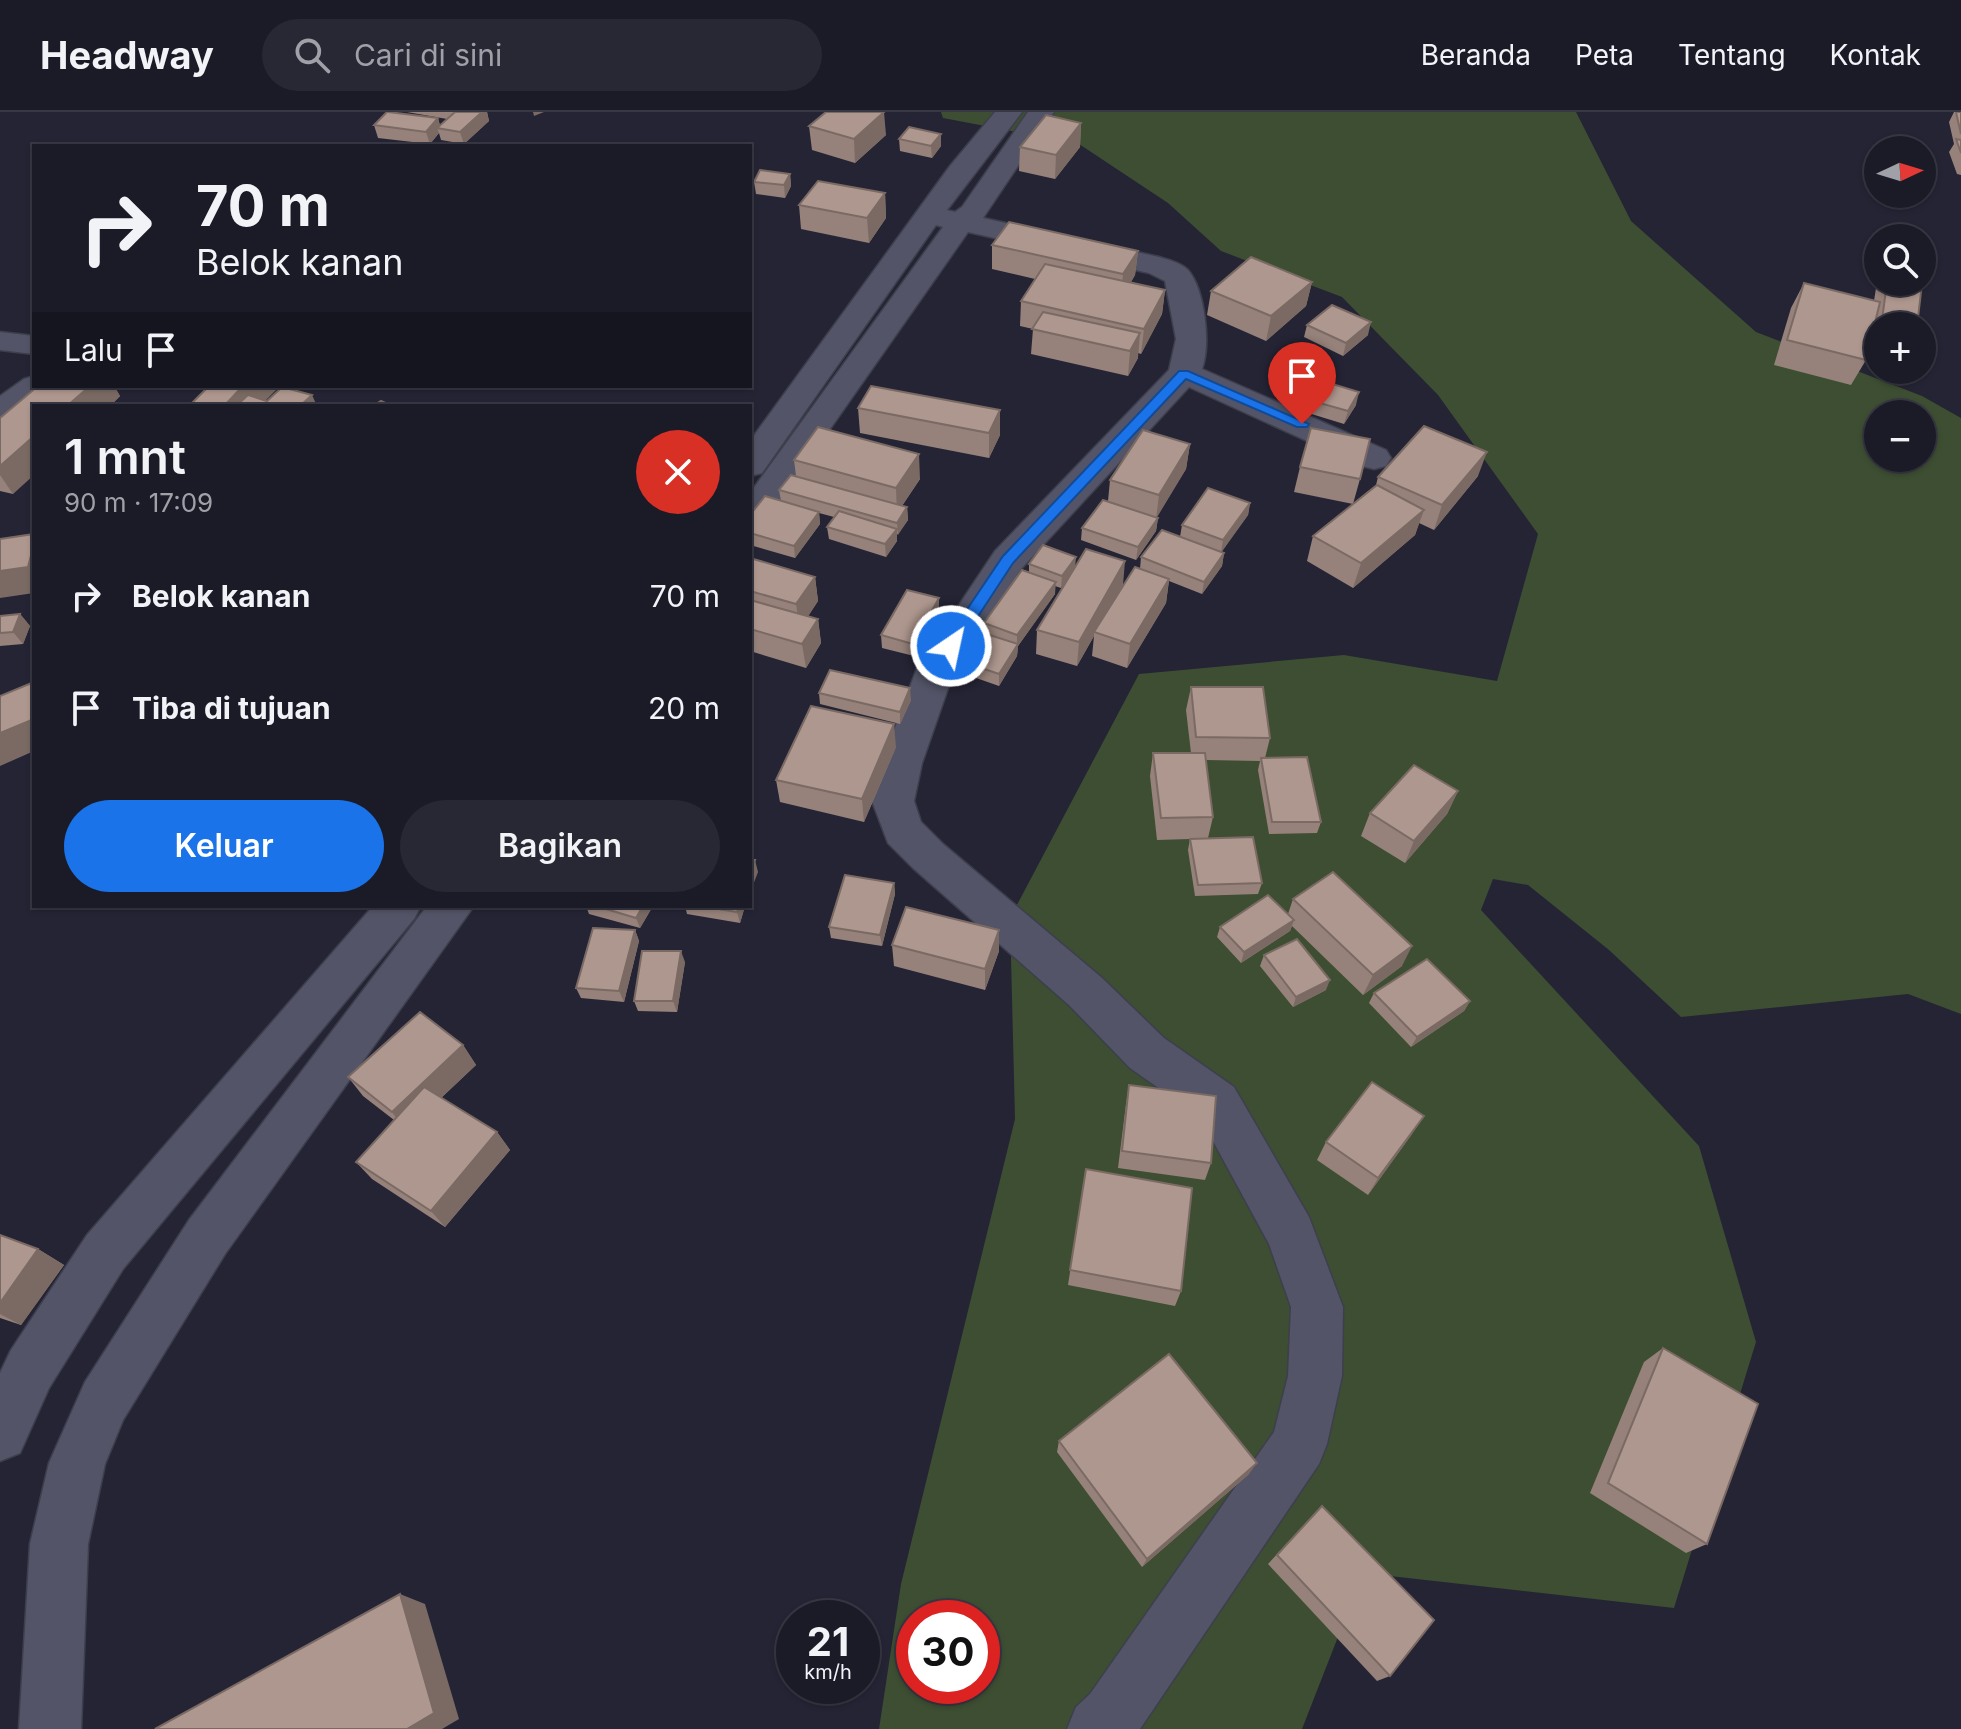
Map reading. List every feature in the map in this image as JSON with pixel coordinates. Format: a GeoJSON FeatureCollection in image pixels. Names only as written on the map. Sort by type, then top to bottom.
{"type":"FeatureCollection","features":[{"type":"Feature","properties":{"kind":"street"},"geometry":{"type":"LineString","coordinates":[[752,462],[960,172],[1009,112]]}},
{"type":"Feature","properties":{"kind":"street"},"geometry":{"type":"LineString","coordinates":[[752,515],[960,223],[972,213],[1041,112]]}},
{"type":"Feature","properties":{"kind":"street"},"geometry":{"type":"LineString","coordinates":[[929,215],[1159,266],[1175,274],[1180,281],[1192,356],[1184,373],[1008,560],[936,668],[902,763],[893,801],[903,831],[1086,992],[1147,1053],[1217,1102],[1291,1234],[1317,1307],[1315,1376],[1299,1444],[1112,1716],[1098,1729]]}},
{"type":"Feature","properties":{"kind":"street"},"geometry":{"type":"LineString","coordinates":[[0,341],[32,345]]}},
{"type":"Feature","properties":{"kind":"street"},"geometry":{"type":"LineString","coordinates":[[1184,373],[1374,458]]}},
{"type":"Feature","properties":{"kind":"street"},"geometry":{"type":"LineString","coordinates":[[0,412],[32,388]]}},
{"type":"Feature","properties":{"kind":"street"},"geometry":{"type":"LineString","coordinates":[[0,1433],[30,1369],[105,1252],[397,908]]}},
{"type":"Feature","properties":{"kind":"street"},"geometry":{"type":"LineString","coordinates":[[50,1729],[59,1544],[77,1463],[104,1401],[207,1237],[451,908]]}},
{"type":"Feature","properties":{"kind":"green space"},"geometry":{"type":"Polygon","coordinates":[[[941,112],[1576,112],[1631,221],[1756,332],[1864,374],[1864,384],[1891,384],[1929,400],[1864,400],[1864,472],[1936,472],[1936,404],[1961,418],[1961,1014],[1908,994],[1681,1017],[1609,950],[1528,885],[1493,879],[1481,910],[1699,1146],[1756,1342],[1674,1608],[1363,1573],[1302,1729],[879,1729],[896,1617],[896,1704],[1000,1704],[1000,1600],[899,1600],[1015,1119],[1010,918],[1139,674],[1344,655],[1497,681],[1538,534],[1438,395],[1342,297],[1221,251],[1168,203],[1079,144],[943,118],[941,112]]]}},
{"type":"Feature","properties":{"kind":"building"},"geometry":{"type":"Polygon","coordinates":[[[387,112],[438,118],[426,132],[374,125],[387,112]]]}},
{"type":"Feature","properties":{"kind":"building"},"geometry":{"type":"Polygon","coordinates":[[[455,112],[482,112],[460,132],[437,128],[455,112]]]}},
{"type":"Feature","properties":{"kind":"building"},"geometry":{"type":"Polygon","coordinates":[[[826,112],[884,112],[854,139],[809,126],[826,112]]]}},
{"type":"Feature","properties":{"kind":"building"},"geometry":{"type":"Polygon","coordinates":[[[1956,112],[1961,112],[1961,134],[1956,112]]]}},
{"type":"Feature","properties":{"kind":"building"},"geometry":{"type":"Polygon","coordinates":[[[1046,115],[1081,123],[1056,155],[1020,147],[1046,115]]]}},
{"type":"Feature","properties":{"kind":"building"},"geometry":{"type":"Polygon","coordinates":[[[909,127],[941,134],[931,146],[899,139],[909,127]]]}},
{"type":"Feature","properties":{"kind":"building"},"geometry":{"type":"Polygon","coordinates":[[[760,170],[790,174],[784,185],[754,182],[760,170]]]}},
{"type":"Feature","properties":{"kind":"building"},"geometry":{"type":"Polygon","coordinates":[[[818,181],[885,193],[867,218],[799,205],[818,181]]]}},
{"type":"Feature","properties":{"kind":"building"},"geometry":{"type":"Polygon","coordinates":[[[1009,222],[1138,251],[1123,274],[992,245],[1009,222]]]}},
{"type":"Feature","properties":{"kind":"building"},"geometry":{"type":"Polygon","coordinates":[[[1251,257],[1312,282],[1271,316],[1211,291],[1251,257]]]}},
{"type":"Feature","properties":{"kind":"building"},"geometry":{"type":"Polygon","coordinates":[[[1045,264],[1165,290],[1144,329],[1021,301],[1045,264]]]}},
{"type":"Feature","properties":{"kind":"building"},"geometry":{"type":"Polygon","coordinates":[[[1804,283],[1880,302],[1878,312],[1864,312],[1864,359],[1787,340],[1804,283]]]}},
{"type":"Feature","properties":{"kind":"building"},"geometry":{"type":"Polygon","coordinates":[[[1885,296],[1921,296],[1919,312],[1883,312],[1885,296]]]}},
{"type":"Feature","properties":{"kind":"building"},"geometry":{"type":"Polygon","coordinates":[[[1332,305],[1371,322],[1346,343],[1307,325],[1332,305]]]}},
{"type":"Feature","properties":{"kind":"building"},"geometry":{"type":"Polygon","coordinates":[[[1043,312],[1140,333],[1130,351],[1032,329],[1043,312]]]}},
{"type":"Feature","properties":{"kind":"building"},"geometry":{"type":"Polygon","coordinates":[[[1306,376],[1359,392],[1348,411],[1295,396],[1306,376]]]}},
{"type":"Feature","properties":{"kind":"building"},"geometry":{"type":"Polygon","coordinates":[[[871,386],[1000,410],[989,433],[858,408],[871,386]]]}},
{"type":"Feature","properties":{"kind":"building"},"geometry":{"type":"Polygon","coordinates":[[[36,388],[88,388],[69,404],[32,404],[32,438],[0,466],[0,418],[36,388]]]}},
{"type":"Feature","properties":{"kind":"building"},"geometry":{"type":"Polygon","coordinates":[[[207,388],[241,388],[226,404],[191,404],[207,388]]]}},
{"type":"Feature","properties":{"kind":"building"},"geometry":{"type":"Polygon","coordinates":[[[281,388],[312,395],[302,404],[238,404],[248,395],[267,401],[281,388]]]}},
{"type":"Feature","properties":{"kind":"building"},"geometry":{"type":"Polygon","coordinates":[[[1424,426],[1487,452],[1442,505],[1378,477],[1424,426]]]}},
{"type":"Feature","properties":{"kind":"building"},"geometry":{"type":"Polygon","coordinates":[[[818,427],[919,454],[896,488],[794,460],[818,427]]]}},
{"type":"Feature","properties":{"kind":"building"},"geometry":{"type":"Polygon","coordinates":[[[1311,428],[1370,439],[1360,479],[1300,467],[1311,428]]]}},
{"type":"Feature","properties":{"kind":"building"},"geometry":{"type":"Polygon","coordinates":[[[1143,430],[1190,444],[1159,495],[1110,480],[1143,430]]]}},
{"type":"Feature","properties":{"kind":"building"},"geometry":{"type":"Polygon","coordinates":[[[791,475],[907,507],[897,523],[779,490],[791,475]]]}},
{"type":"Feature","properties":{"kind":"building"},"geometry":{"type":"Polygon","coordinates":[[[1377,485],[1424,510],[1361,563],[1313,536],[1377,485]]]}},
{"type":"Feature","properties":{"kind":"building"},"geometry":{"type":"Polygon","coordinates":[[[1208,488],[1250,503],[1223,540],[1182,525],[1208,488]]]}},
{"type":"Feature","properties":{"kind":"building"},"geometry":{"type":"Polygon","coordinates":[[[765,496],[819,512],[794,546],[752,534],[752,512],[765,496]]]}},
{"type":"Feature","properties":{"kind":"building"},"geometry":{"type":"Polygon","coordinates":[[[1103,500],[1158,518],[1138,547],[1082,528],[1103,500]]]}},
{"type":"Feature","properties":{"kind":"building"},"geometry":{"type":"Polygon","coordinates":[[[839,511],[897,529],[885,544],[827,527],[839,511]]]}},
{"type":"Feature","properties":{"kind":"building"},"geometry":{"type":"Polygon","coordinates":[[[1162,530],[1224,553],[1204,582],[1141,557],[1162,530]]]}},
{"type":"Feature","properties":{"kind":"building"},"geometry":{"type":"Polygon","coordinates":[[[32,534],[28,567],[0,571],[0,539],[32,534]]]}},
{"type":"Feature","properties":{"kind":"building"},"geometry":{"type":"Polygon","coordinates":[[[1043,545],[1076,557],[1062,576],[1029,564],[1043,545]]]}},
{"type":"Feature","properties":{"kind":"building"},"geometry":{"type":"Polygon","coordinates":[[[1086,549],[1125,561],[1079,642],[1037,630],[1086,549]]]}},
{"type":"Feature","properties":{"kind":"building"},"geometry":{"type":"Polygon","coordinates":[[[752,559],[815,577],[796,604],[752,592],[752,559]]]}},
{"type":"Feature","properties":{"kind":"building"},"geometry":{"type":"Polygon","coordinates":[[[1135,567],[1169,579],[1130,644],[1094,632],[1135,567]]]}},
{"type":"Feature","properties":{"kind":"building"},"geometry":{"type":"Polygon","coordinates":[[[1022,570],[1056,582],[1017,635],[984,623],[1022,570]]]}},
{"type":"Feature","properties":{"kind":"building"},"geometry":{"type":"Polygon","coordinates":[[[907,590],[939,598],[913,644],[881,635],[907,590]]]}},
{"type":"Feature","properties":{"kind":"building"},"geometry":{"type":"Polygon","coordinates":[[[752,601],[818,619],[802,644],[752,630],[752,601]]]}},
{"type":"Feature","properties":{"kind":"building"},"geometry":{"type":"Polygon","coordinates":[[[20,614],[13,632],[0,633],[0,616],[20,614]]]}},
{"type":"Feature","properties":{"kind":"building"},"geometry":{"type":"Polygon","coordinates":[[[977,631],[1018,644],[999,674],[958,660],[977,631]]]}},
{"type":"Feature","properties":{"kind":"building"},"geometry":{"type":"Polygon","coordinates":[[[830,670],[910,688],[900,712],[819,693],[830,670]]]}},
{"type":"Feature","properties":{"kind":"building"},"geometry":{"type":"Polygon","coordinates":[[[32,683],[32,720],[0,733],[0,696],[32,683]]]}},
{"type":"Feature","properties":{"kind":"building"},"geometry":{"type":"Polygon","coordinates":[[[1191,687],[1263,687],[1270,738],[1196,737],[1191,687]]]}},
{"type":"Feature","properties":{"kind":"building"},"geometry":{"type":"Polygon","coordinates":[[[811,706],[894,724],[862,799],[776,780],[811,706]]]}},
{"type":"Feature","properties":{"kind":"building"},"geometry":{"type":"Polygon","coordinates":[[[1153,753],[1205,753],[1213,817],[1161,818],[1153,753]]]}},
{"type":"Feature","properties":{"kind":"building"},"geometry":{"type":"Polygon","coordinates":[[[1307,757],[1321,822],[1272,822],[1261,758],[1307,757]]]}},
{"type":"Feature","properties":{"kind":"building"},"geometry":{"type":"Polygon","coordinates":[[[1414,765],[1458,791],[1414,841],[1370,813],[1414,765]]]}},
{"type":"Feature","properties":{"kind":"building"},"geometry":{"type":"Polygon","coordinates":[[[1253,837],[1262,883],[1198,885],[1190,839],[1253,837]]]}},
{"type":"Feature","properties":{"kind":"building"},"geometry":{"type":"Polygon","coordinates":[[[1333,872],[1412,946],[1373,975],[1293,899],[1333,872]]]}},
{"type":"Feature","properties":{"kind":"building"},"geometry":{"type":"Polygon","coordinates":[[[845,875],[894,883],[880,935],[829,927],[845,875]]]}},
{"type":"Feature","properties":{"kind":"building"},"geometry":{"type":"Polygon","coordinates":[[[1268,895],[1294,920],[1244,952],[1220,927],[1268,895]]]}},
{"type":"Feature","properties":{"kind":"building"},"geometry":{"type":"Polygon","coordinates":[[[906,907],[999,930],[985,969],[892,945],[906,907]]]}},
{"type":"Feature","properties":{"kind":"building"},"geometry":{"type":"Polygon","coordinates":[[[603,908],[642,908],[636,918],[603,908]]]}},
{"type":"Feature","properties":{"kind":"building"},"geometry":{"type":"Polygon","coordinates":[[[713,908],[738,908],[737,912],[713,908]]]}},
{"type":"Feature","properties":{"kind":"building"},"geometry":{"type":"Polygon","coordinates":[[[593,928],[635,930],[619,991],[576,988],[593,928]]]}},
{"type":"Feature","properties":{"kind":"building"},"geometry":{"type":"Polygon","coordinates":[[[1297,939],[1330,980],[1296,997],[1264,955],[1297,939]]]}},
{"type":"Feature","properties":{"kind":"building"},"geometry":{"type":"Polygon","coordinates":[[[642,951],[681,951],[673,1001],[634,1001],[642,951]]]}},
{"type":"Feature","properties":{"kind":"building"},"geometry":{"type":"Polygon","coordinates":[[[1427,959],[1470,1001],[1417,1037],[1374,993],[1427,959]]]}},
{"type":"Feature","properties":{"kind":"building"},"geometry":{"type":"Polygon","coordinates":[[[420,1012],[463,1045],[392,1112],[348,1077],[420,1012]]]}},
{"type":"Feature","properties":{"kind":"building"},"geometry":{"type":"Polygon","coordinates":[[[1372,1082],[1424,1116],[1378,1178],[1326,1142],[1372,1082]]]}},
{"type":"Feature","properties":{"kind":"building"},"geometry":{"type":"Polygon","coordinates":[[[1129,1085],[1216,1096],[1211,1163],[1122,1151],[1129,1085]]]}},
{"type":"Feature","properties":{"kind":"building"},"geometry":{"type":"Polygon","coordinates":[[[424,1087],[497,1132],[431,1211],[356,1162],[424,1087]]]}},
{"type":"Feature","properties":{"kind":"building"},"geometry":{"type":"Polygon","coordinates":[[[1086,1169],[1192,1188],[1181,1291],[1070,1270],[1086,1169]]]}},
{"type":"Feature","properties":{"kind":"building"},"geometry":{"type":"Polygon","coordinates":[[[0,1235],[38,1249],[0,1303],[0,1235]]]}},
{"type":"Feature","properties":{"kind":"building"},"geometry":{"type":"Polygon","coordinates":[[[1663,1348],[1758,1404],[1707,1544],[1608,1483],[1663,1348]]]}},
{"type":"Feature","properties":{"kind":"building"},"geometry":{"type":"Polygon","coordinates":[[[1169,1354],[1257,1463],[1147,1559],[1059,1441],[1169,1354]]]}},
{"type":"Feature","properties":{"kind":"building"},"geometry":{"type":"Polygon","coordinates":[[[1322,1506],[1434,1620],[1390,1676],[1277,1555],[1322,1506]]]}},
{"type":"Feature","properties":{"kind":"building"},"geometry":{"type":"Polygon","coordinates":[[[400,1594],[434,1713],[407,1729],[155,1729],[400,1594]]]}},
{"type":"Feature","properties":{"kind":"route"},"geometry":{"type":"LineString","coordinates":[[951,646],[1008,560],[1184,373],[1302,424]]}}]}
